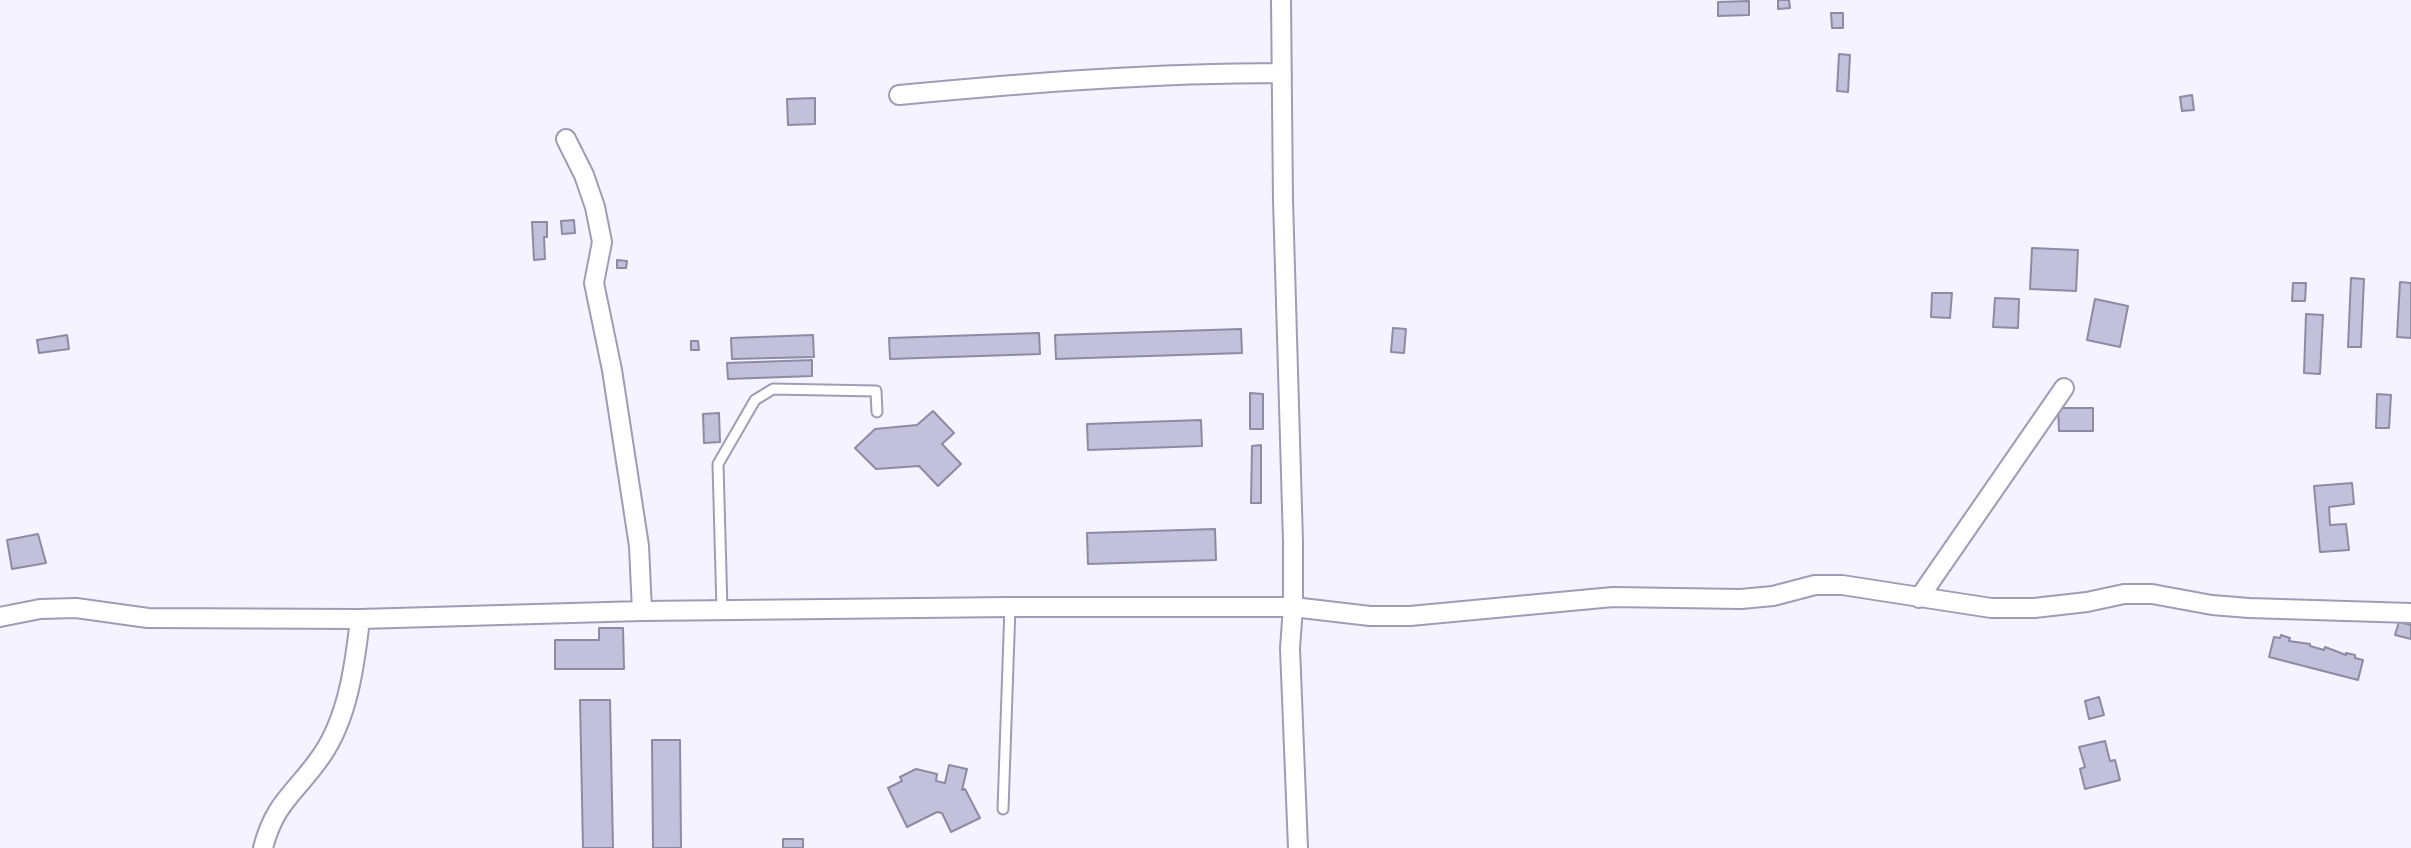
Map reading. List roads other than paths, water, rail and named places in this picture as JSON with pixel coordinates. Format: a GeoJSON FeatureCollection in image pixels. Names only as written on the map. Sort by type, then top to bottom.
{"type":"FeatureCollection","features":[{"type":"Feature","properties":{"kind":"street"},"geometry":{"type":"LineString","coordinates":[[1281,0],[1293,607],[1290,648],[1298,848]]}},
{"type":"Feature","properties":{"kind":"street"},"geometry":{"type":"LineString","coordinates":[[899,95],[1039,81],[1166,74],[1282,73]]}},
{"type":"Feature","properties":{"kind":"street"},"geometry":{"type":"LineString","coordinates":[[566,139],[584,175],[602,242],[594,283],[612,370],[639,546],[642,611]]}},
{"type":"Feature","properties":{"kind":"street"},"geometry":{"type":"LineString","coordinates":[[1919,598],[2064,388]]}},
{"type":"Feature","properties":{"kind":"street"},"geometry":{"type":"LineString","coordinates":[[0,617],[40,609],[76,608],[148,618],[360,619],[642,611],[1010,607],[1293,607],[1370,616],[1410,616],[1613,597],[1741,599],[1773,596],[1815,585],[1842,585],[1991,608],[2034,608],[2124,594],[2152,594],[2249,608],[2411,613]]}},
{"type":"Feature","properties":{"kind":"street"},"geometry":{"type":"LineString","coordinates":[[263,848],[274,815],[324,753],[336,729],[355,658],[360,619]]}},
{"type":"Feature","properties":{"kind":"lane"},"geometry":{"type":"LineString","coordinates":[[722,610],[718,464],[755,400],[773,389],[876,391],[877,412]]}},
{"type":"Feature","properties":{"kind":"lane"},"geometry":{"type":"LineString","coordinates":[[1003,809],[1010,607]]}}]}
